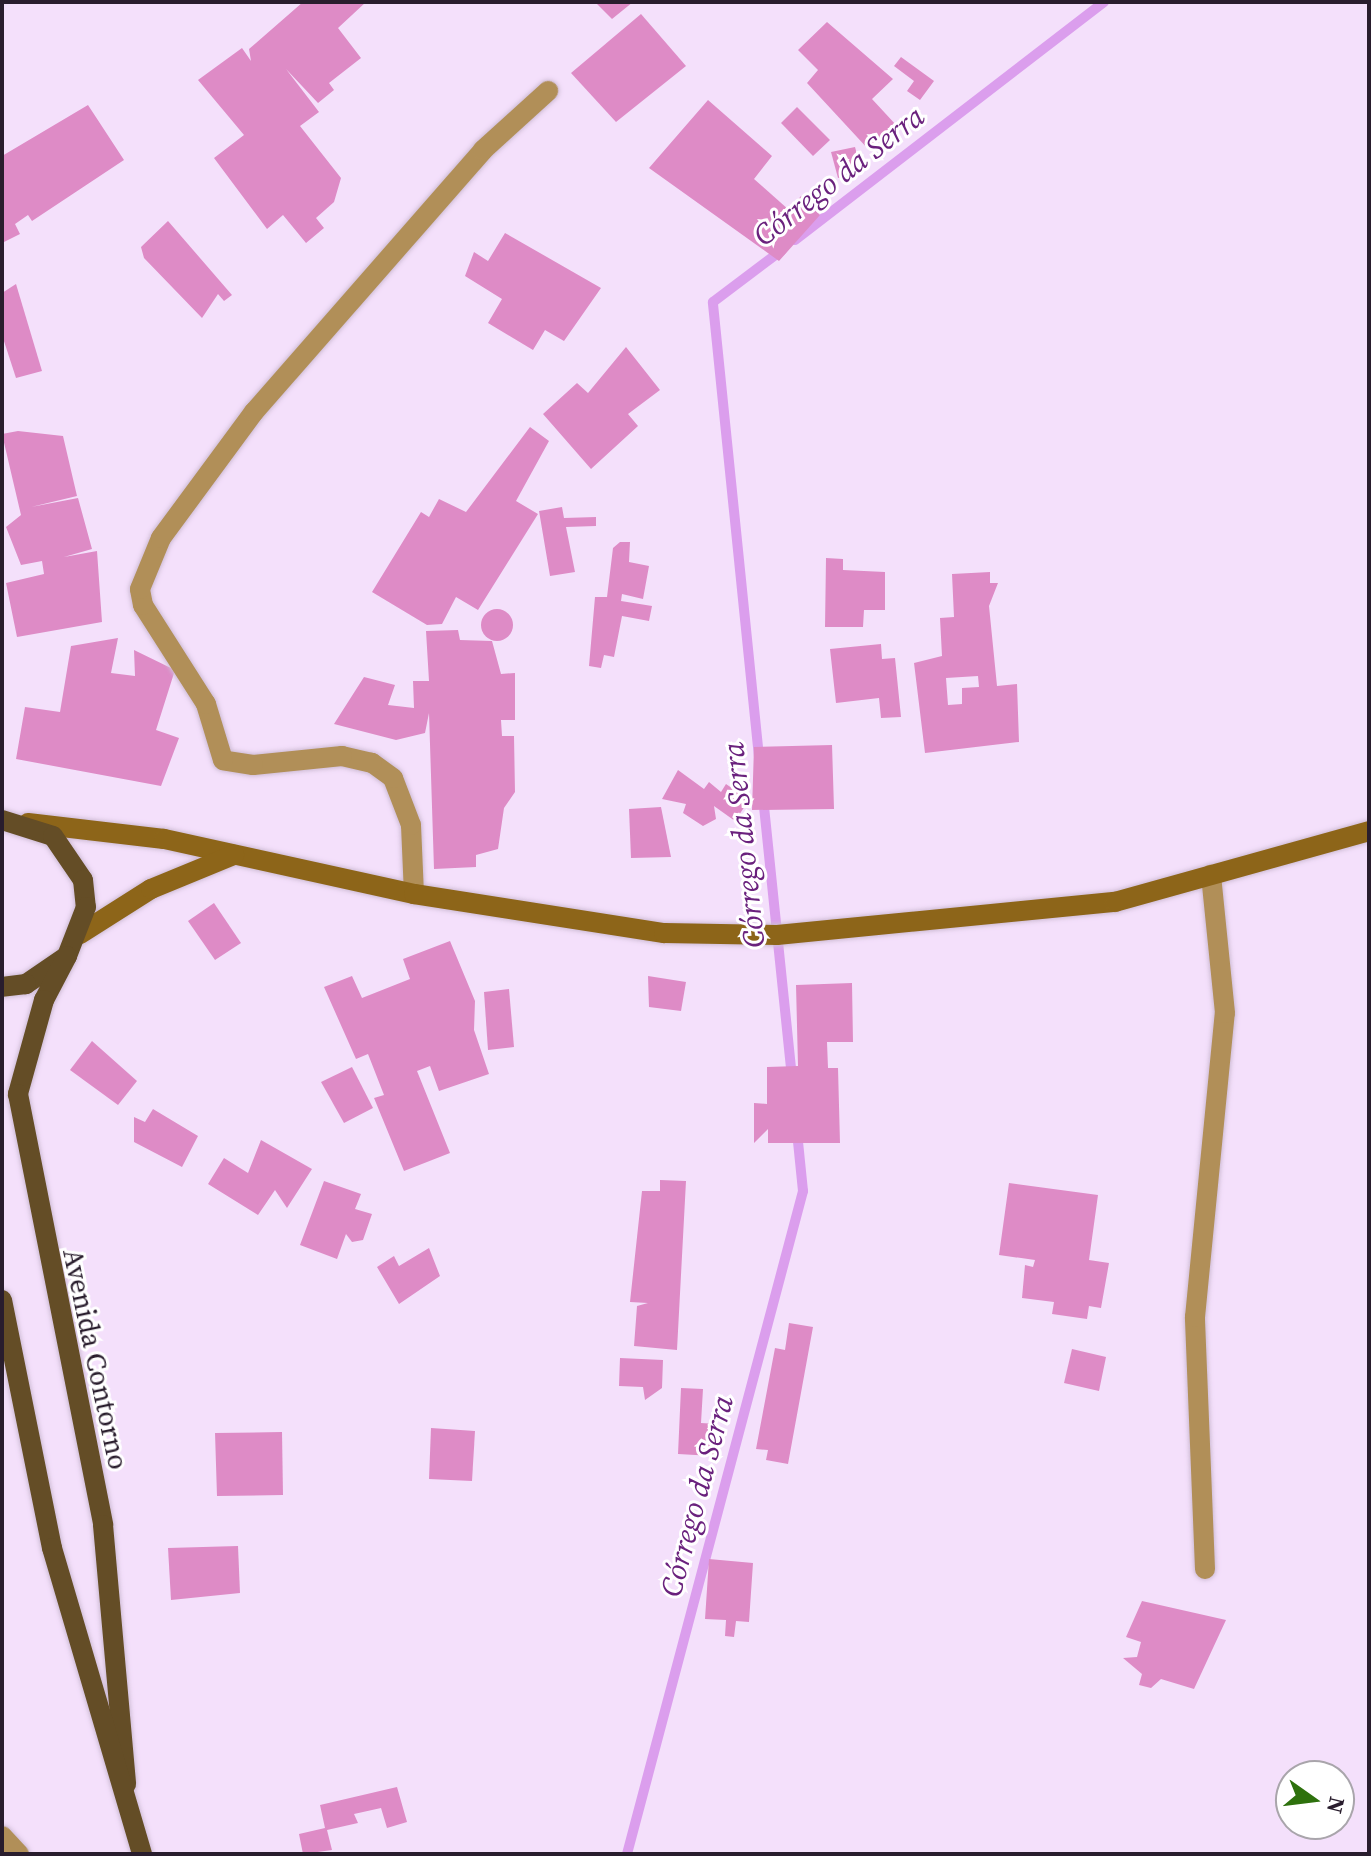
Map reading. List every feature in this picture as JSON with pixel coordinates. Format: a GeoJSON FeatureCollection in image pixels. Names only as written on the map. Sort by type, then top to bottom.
{"type":"FeatureCollection","features":[{"type":"Feature","properties":{"kind":"main road"},"geometry":{"type":"LineString","coordinates":[[10,819],[234,855],[414,894],[664,933],[777,935],[1022,915],[1115,902],[1369,831]]}},
{"type":"Feature","properties":{"kind":"main road"},"geometry":{"type":"LineString","coordinates":[[10,819],[53,836],[83,880],[80,934]]}},
{"type":"Feature","properties":{"kind":"main road"},"geometry":{"type":"LineString","coordinates":[[80,934],[151,889],[234,855]]}},
{"type":"Feature","properties":{"kind":"main road","name":"Avenida Contorno"},"geometry":{"type":"LineString","coordinates":[[80,934],[44,1000],[18,1094],[103,1525],[126,1784]]}},
{"type":"Feature","properties":{"kind":"main road"},"geometry":{"type":"LineString","coordinates":[[2,987],[37,978],[67,956]]}},
{"type":"Feature","properties":{"kind":"main road","name":"Avenida Contorno"},"geometry":{"type":"LineString","coordinates":[[2,1300],[52,1548],[126,1784],[142,1854]]}},
{"type":"Feature","properties":{"kind":"street"},"geometry":{"type":"LineString","coordinates":[[414,894],[411,825],[393,778],[372,763],[342,756],[229,764],[206,704],[143,605],[140,589],[161,538],[254,412],[483,150],[548,91]]}},
{"type":"Feature","properties":{"kind":"street"},"geometry":{"type":"LineString","coordinates":[[1205,1569],[1195,1317],[1225,1013],[1211,875]]}},
{"type":"Feature","properties":{"kind":"street"},"geometry":{"type":"LineString","coordinates":[[2,1348],[16,1365]]}},
{"type":"Feature","properties":{"kind":"street"},"geometry":{"type":"LineString","coordinates":[[2,1836],[19,1854]]}},
{"type":"Feature","properties":{"kind":"building"},"geometry":{"type":"Polygon","coordinates":[[[303,2],[366,2],[338,28],[361,58],[329,83],[334,90],[318,103],[286,69],[319,112],[300,126],[341,178],[334,202],[316,218],[324,228],[306,243],[283,215],[267,229],[214,158],[244,135],[198,80],[242,48],[251,61],[249,49],[303,2]]]}},
{"type":"Feature","properties":{"kind":"building"},"geometry":{"type":"Polygon","coordinates":[[[595,2],[633,2],[612,19],[595,2]]]}},
{"type":"Feature","properties":{"kind":"building"},"geometry":{"type":"Polygon","coordinates":[[[641,14],[686,66],[616,122],[571,73],[641,14]]]}},
{"type":"Feature","properties":{"kind":"building"},"geometry":{"type":"Polygon","coordinates":[[[827,22],[893,79],[872,99],[897,126],[869,150],[807,83],[818,70],[798,50],[827,22]]]}},
{"type":"Feature","properties":{"kind":"building"},"geometry":{"type":"Polygon","coordinates":[[[901,57],[934,81],[920,100],[907,91],[914,81],[894,66],[901,57]]]}},
{"type":"Feature","properties":{"kind":"building"},"geometry":{"type":"Polygon","coordinates":[[[708,100],[772,156],[754,179],[789,210],[801,196],[820,215],[779,261],[649,168],[708,100]]]}},
{"type":"Feature","properties":{"kind":"building"},"geometry":{"type":"Polygon","coordinates":[[[88,105],[124,160],[32,221],[28,215],[15,224],[20,234],[2,243],[2,156],[88,105]]]}},
{"type":"Feature","properties":{"kind":"building"},"geometry":{"type":"Polygon","coordinates":[[[797,107],[830,140],[813,156],[781,123],[797,107]]]}},
{"type":"Feature","properties":{"kind":"building"},"geometry":{"type":"Polygon","coordinates":[[[855,147],[862,173],[838,178],[831,152],[855,147]]]}},
{"type":"Feature","properties":{"kind":"building"},"geometry":{"type":"Polygon","coordinates":[[[168,221],[232,295],[224,301],[218,294],[202,318],[144,258],[141,247],[168,221]]]}},
{"type":"Feature","properties":{"kind":"building"},"geometry":{"type":"Polygon","coordinates":[[[505,233],[601,288],[564,341],[545,330],[533,350],[488,323],[502,299],[465,276],[474,252],[488,261],[505,233]]]}},
{"type":"Feature","properties":{"kind":"building"},"geometry":{"type":"Polygon","coordinates":[[[16,284],[42,371],[16,378],[2,335],[2,293],[16,284]]]}},
{"type":"Feature","properties":{"kind":"building"},"geometry":{"type":"Polygon","coordinates":[[[626,347],[660,390],[628,414],[638,426],[591,469],[543,414],[577,383],[588,393],[626,347]]]}},
{"type":"Feature","properties":{"kind":"building"},"geometry":{"type":"Polygon","coordinates":[[[530,427],[549,441],[516,501],[538,514],[478,610],[456,597],[442,624],[427,625],[372,592],[421,512],[429,517],[439,499],[466,512],[530,427]]]}},
{"type":"Feature","properties":{"kind":"building"},"geometry":{"type":"Polygon","coordinates":[[[18,431],[63,436],[77,496],[31,507],[78,498],[92,549],[64,557],[97,551],[102,622],[17,637],[6,583],[44,574],[42,561],[21,565],[6,527],[21,515],[2,434],[18,431]]]}},
{"type":"Feature","properties":{"kind":"building"},"geometry":{"type":"Polygon","coordinates":[[[562,507],[564,518],[596,517],[596,526],[566,527],[575,572],[550,576],[539,511],[562,507]]]}},
{"type":"Feature","properties":{"kind":"building"},"geometry":{"type":"Polygon","coordinates":[[[620,542],[630,542],[629,562],[649,566],[643,599],[622,594],[621,601],[652,606],[649,621],[622,616],[614,657],[604,655],[601,668],[589,666],[595,597],[607,597],[613,548],[620,542]]]}},
{"type":"Feature","properties":{"kind":"building"},"geometry":{"type":"Polygon","coordinates":[[[826,558],[843,559],[843,570],[885,572],[885,610],[864,610],[863,627],[825,627],[826,558]]]}},
{"type":"Feature","properties":{"kind":"building"},"geometry":{"type":"Polygon","coordinates":[[[990,572],[990,583],[998,583],[989,606],[997,686],[1017,684],[1019,742],[925,753],[914,663],[942,656],[940,618],[954,617],[952,574],[990,572]],[[978,676],[946,678],[948,705],[962,704],[962,688],[979,687],[978,676]]]}},
{"type":"Feature","properties":{"kind":"building"},"geometry":{"type":"Polygon","coordinates":[[[497,609],[508,614],[513,625],[508,636],[497,641],[486,636],[481,625],[486,614],[497,609]]]}},
{"type":"Feature","properties":{"kind":"building"},"geometry":{"type":"Polygon","coordinates":[[[458,630],[460,640],[492,641],[501,674],[515,673],[515,720],[501,720],[502,736],[514,736],[515,792],[504,808],[498,849],[476,855],[476,867],[434,869],[429,713],[425,733],[396,740],[334,724],[364,677],[395,685],[388,705],[414,708],[413,681],[429,681],[426,631],[458,630]]]}},
{"type":"Feature","properties":{"kind":"building"},"geometry":{"type":"Polygon","coordinates":[[[118,638],[111,673],[135,676],[134,650],[175,670],[156,730],[179,738],[161,786],[16,759],[25,707],[60,712],[71,646],[118,638]]]}},
{"type":"Feature","properties":{"kind":"building"},"geometry":{"type":"Polygon","coordinates":[[[881,644],[882,659],[895,658],[901,717],[881,718],[879,698],[836,703],[830,649],[881,644]]]}},
{"type":"Feature","properties":{"kind":"building"},"geometry":{"type":"Polygon","coordinates":[[[832,745],[834,809],[752,810],[754,747],[832,745]]]}},
{"type":"Feature","properties":{"kind":"building"},"geometry":{"type":"Polygon","coordinates":[[[678,770],[704,789],[709,782],[721,792],[726,784],[749,800],[735,821],[714,806],[716,819],[703,826],[683,813],[686,804],[662,799],[678,770]]]}},
{"type":"Feature","properties":{"kind":"building"},"geometry":{"type":"Polygon","coordinates":[[[661,807],[671,857],[631,858],[629,809],[661,807]]]}},
{"type":"Feature","properties":{"kind":"building"},"geometry":{"type":"Polygon","coordinates":[[[214,903],[241,943],[215,960],[188,921],[214,903]]]}},
{"type":"Feature","properties":{"kind":"building"},"geometry":{"type":"Polygon","coordinates":[[[450,941],[475,1001],[474,1030],[489,1074],[439,1091],[430,1066],[417,1071],[450,1153],[404,1171],[374,1098],[384,1095],[368,1054],[356,1059],[324,987],[352,976],[362,998],[410,979],[403,959],[450,941]]]}},
{"type":"Feature","properties":{"kind":"building"},"geometry":{"type":"Polygon","coordinates":[[[648,976],[686,982],[681,1011],[649,1007],[648,976]]]}},
{"type":"Feature","properties":{"kind":"building"},"geometry":{"type":"Polygon","coordinates":[[[852,983],[853,1042],[827,1042],[828,1068],[838,1068],[840,1143],[768,1143],[768,1129],[754,1143],[754,1103],[767,1104],[767,1067],[798,1066],[796,985],[852,983]]]}},
{"type":"Feature","properties":{"kind":"building"},"geometry":{"type":"Polygon","coordinates":[[[509,989],[514,1047],[488,1050],[484,992],[509,989]]]}},
{"type":"Feature","properties":{"kind":"building"},"geometry":{"type":"Polygon","coordinates":[[[92,1041],[137,1081],[118,1105],[70,1070],[92,1041]]]}},
{"type":"Feature","properties":{"kind":"building"},"geometry":{"type":"Polygon","coordinates":[[[352,1067],[373,1108],[344,1123],[321,1082],[352,1067]]]}},
{"type":"Feature","properties":{"kind":"building"},"geometry":{"type":"Polygon","coordinates":[[[153,1109],[198,1136],[182,1167],[134,1142],[134,1117],[145,1122],[153,1109]]]}},
{"type":"Feature","properties":{"kind":"building"},"geometry":{"type":"Polygon","coordinates":[[[261,1140],[312,1169],[287,1208],[275,1190],[258,1215],[208,1184],[224,1158],[248,1173],[261,1140]]]}},
{"type":"Feature","properties":{"kind":"building"},"geometry":{"type":"Polygon","coordinates":[[[660,1180],[686,1181],[677,1350],[634,1346],[637,1306],[648,1303],[630,1302],[642,1191],[660,1191],[660,1180]]]}},
{"type":"Feature","properties":{"kind":"building"},"geometry":{"type":"Polygon","coordinates":[[[324,1181],[361,1194],[355,1209],[372,1214],[363,1240],[352,1242],[346,1234],[337,1259],[300,1245],[324,1181]]]}},
{"type":"Feature","properties":{"kind":"building"},"geometry":{"type":"Polygon","coordinates":[[[1009,1183],[1098,1195],[1089,1260],[1109,1263],[1101,1308],[1089,1306],[1087,1319],[1052,1314],[1054,1302],[1022,1298],[1025,1265],[1033,1267],[1035,1260],[999,1255],[1009,1183]]]}},
{"type":"Feature","properties":{"kind":"building"},"geometry":{"type":"Polygon","coordinates":[[[429,1248],[440,1276],[399,1304],[377,1267],[394,1256],[399,1266],[429,1248]]]}},
{"type":"Feature","properties":{"kind":"building"},"geometry":{"type":"Polygon","coordinates":[[[789,1323],[813,1327],[788,1464],[766,1460],[768,1450],[756,1449],[775,1348],[785,1350],[789,1323]]]}},
{"type":"Feature","properties":{"kind":"building"},"geometry":{"type":"Polygon","coordinates":[[[1072,1349],[1106,1357],[1099,1391],[1064,1383],[1072,1349]]]}},
{"type":"Feature","properties":{"kind":"building"},"geometry":{"type":"Polygon","coordinates":[[[620,1358],[663,1360],[662,1388],[645,1400],[643,1387],[619,1386],[620,1358]]]}},
{"type":"Feature","properties":{"kind":"building"},"geometry":{"type":"Polygon","coordinates":[[[681,1388],[703,1389],[701,1423],[717,1424],[713,1456],[678,1454],[681,1388]]]}},
{"type":"Feature","properties":{"kind":"building"},"geometry":{"type":"Polygon","coordinates":[[[431,1428],[475,1431],[472,1481],[429,1479],[431,1428]]]}},
{"type":"Feature","properties":{"kind":"building"},"geometry":{"type":"Polygon","coordinates":[[[282,1432],[283,1495],[217,1496],[215,1433],[282,1432]]]}},
{"type":"Feature","properties":{"kind":"building"},"geometry":{"type":"Polygon","coordinates":[[[238,1546],[240,1593],[171,1600],[168,1548],[238,1546]]]}},
{"type":"Feature","properties":{"kind":"building"},"geometry":{"type":"Polygon","coordinates":[[[709,1559],[753,1563],[749,1622],[736,1621],[734,1637],[725,1636],[726,1620],[705,1619],[709,1559]]]}},
{"type":"Feature","properties":{"kind":"building"},"geometry":{"type":"Polygon","coordinates":[[[1142,1601],[1226,1620],[1194,1689],[1161,1679],[1151,1688],[1139,1685],[1142,1674],[1123,1658],[1137,1657],[1141,1642],[1126,1637],[1142,1601]]]}},
{"type":"Feature","properties":{"kind":"building"},"geometry":{"type":"Polygon","coordinates":[[[397,1787],[407,1822],[387,1828],[381,1808],[354,1814],[358,1823],[327,1830],[332,1850],[303,1854],[299,1834],[325,1828],[320,1805],[397,1787]]]}},
{"type":"Feature","properties":{"kind":"waterway","name":"Córrego da Serra"},"geometry":{"type":"LineString","coordinates":[[795,240],[1104,2]]}},
{"type":"Feature","properties":{"kind":"waterway","name":"Córrego da Serra"},"geometry":{"type":"LineString","coordinates":[[759,757],[713,302],[782,250]]}},
{"type":"Feature","properties":{"kind":"waterway","name":"Córrego da Serra"},"geometry":{"type":"LineString","coordinates":[[763,797],[792,1080]]}},
{"type":"Feature","properties":{"kind":"waterway","name":"Córrego da Serra"},"geometry":{"type":"LineString","coordinates":[[627,1854],[803,1191],[797,1132]]}}]}
